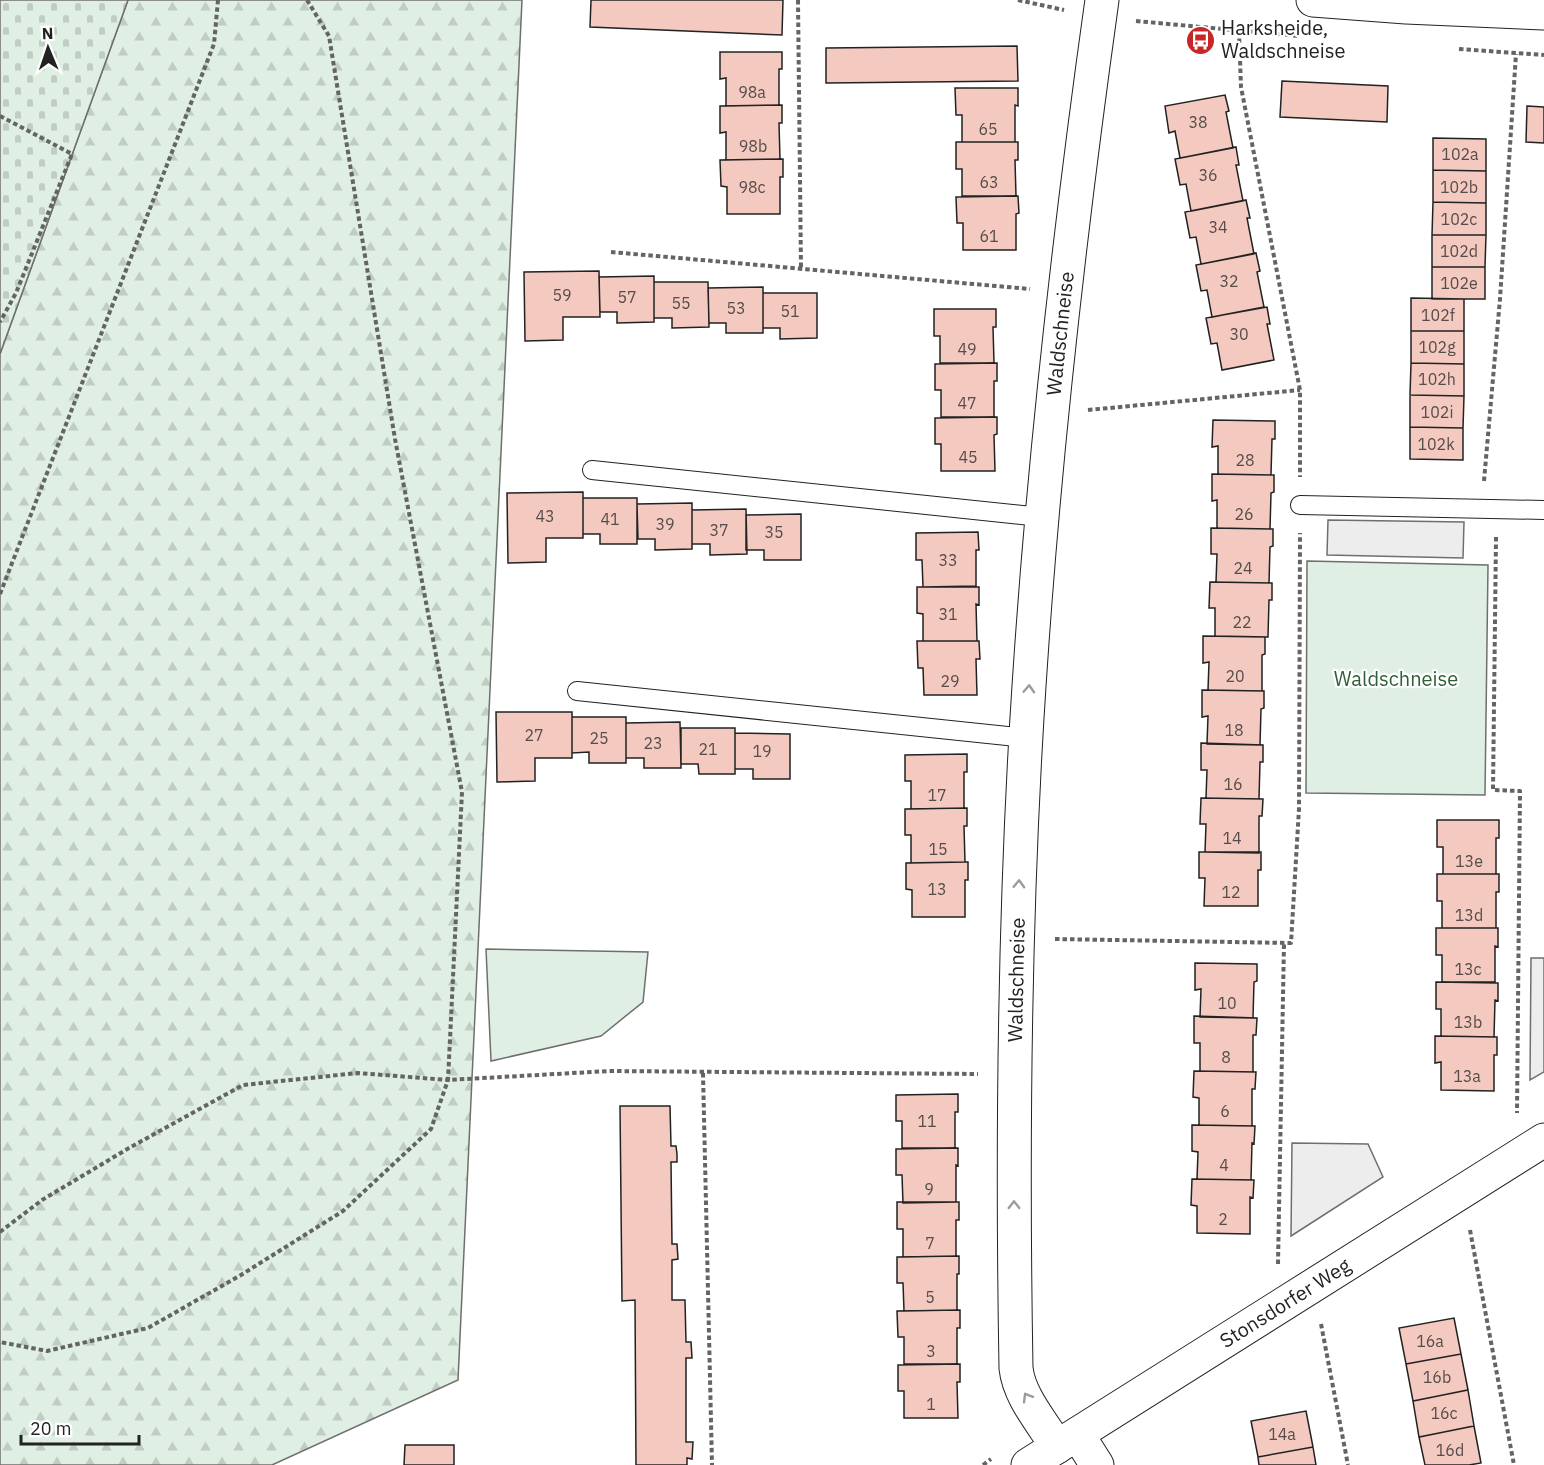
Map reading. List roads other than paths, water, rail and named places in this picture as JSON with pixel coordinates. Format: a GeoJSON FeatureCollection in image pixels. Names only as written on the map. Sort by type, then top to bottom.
{"type":"FeatureCollection","features":[{"type":"Feature","properties":{"kind":"street"},"geometry":{"type":"LineString","coordinates":[[1313,0],[1544,13]]}},
{"type":"Feature","properties":{"kind":"street","name":"Waldschneise"},"geometry":{"type":"LineString","coordinates":[[1097,1465],[1067,1441],[1023,1392],[1017,1375],[1014,1074],[1017,939],[1026,738],[1041,517],[1064,292],[1100,9]]}},
{"type":"Feature","properties":{"kind":"street","name":"Stonsdorfer Weg"},"geometry":{"type":"LineString","coordinates":[[1028,1465],[1544,1140]]}},
{"type":"Feature","properties":{"kind":"lane"},"geometry":{"type":"LineString","coordinates":[[592,470],[1041,517]]}},
{"type":"Feature","properties":{"kind":"lane"},"geometry":{"type":"LineString","coordinates":[[1300,505],[1544,510]]}},
{"type":"Feature","properties":{"kind":"lane"},"geometry":{"type":"LineString","coordinates":[[577,691],[1026,738]]}},
{"type":"Feature","properties":{"kind":"place","name":"Harksheide, Waldschneise"},"geometry":{"type":"Point","coordinates":[1200,40]}}]}
